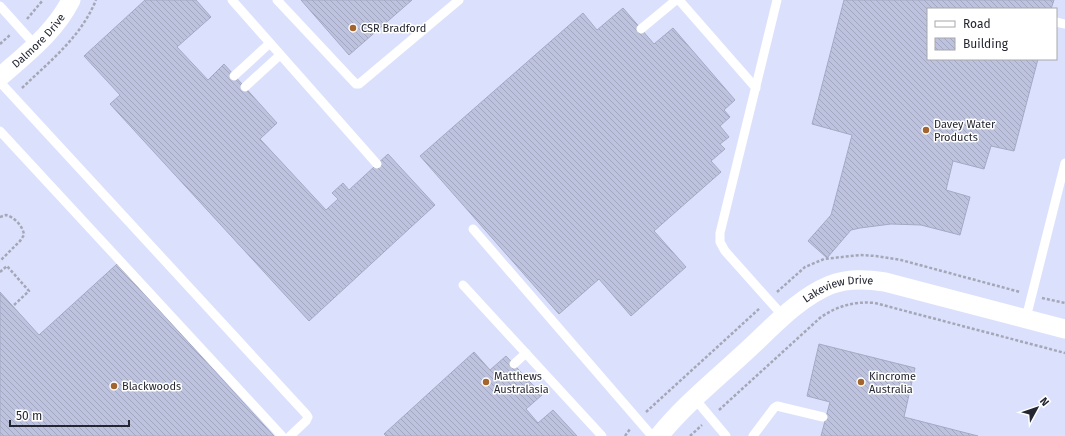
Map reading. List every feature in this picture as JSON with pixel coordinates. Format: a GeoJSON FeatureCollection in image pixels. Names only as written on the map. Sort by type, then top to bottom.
{"type":"FeatureCollection","features":[{"type":"Feature","properties":{"kind":"street","name":"Dalmore Drive"},"geometry":{"type":"LineString","coordinates":[[0,77],[52,28],[65,3]]}},
{"type":"Feature","properties":{"kind":"street","name":"Lakeview Drive"},"geometry":{"type":"LineString","coordinates":[[659,436],[682,411],[784,317],[806,298],[831,285],[855,279],[885,282],[1065,329]]}},
{"type":"Feature","properties":{"kind":"lane"},"geometry":{"type":"LineString","coordinates":[[232,0],[377,164]]}},
{"type":"Feature","properties":{"kind":"lane"},"geometry":{"type":"LineString","coordinates":[[277,0],[356,84],[360,84],[459,0]]}},
{"type":"Feature","properties":{"kind":"lane"},"geometry":{"type":"LineString","coordinates":[[641,29],[677,0],[756,88]]}},
{"type":"Feature","properties":{"kind":"lane"},"geometry":{"type":"LineString","coordinates":[[777,0],[720,233],[720,242],[725,251],[784,317]]}},
{"type":"Feature","properties":{"kind":"lane"},"geometry":{"type":"LineString","coordinates":[[0,6],[35,45]]}},
{"type":"Feature","properties":{"kind":"lane"},"geometry":{"type":"LineString","coordinates":[[234,76],[270,43]]}},
{"type":"Feature","properties":{"kind":"lane"},"geometry":{"type":"LineString","coordinates":[[244,87],[280,55]]}},
{"type":"Feature","properties":{"kind":"lane"},"geometry":{"type":"LineString","coordinates":[[0,82],[306,414],[308,417],[306,421],[290,436]]}},
{"type":"Feature","properties":{"kind":"lane"},"geometry":{"type":"LineString","coordinates":[[0,131],[282,436]]}},
{"type":"Feature","properties":{"kind":"lane"},"geometry":{"type":"LineString","coordinates":[[1026,318],[1065,163]]}},
{"type":"Feature","properties":{"kind":"lane"},"geometry":{"type":"LineString","coordinates":[[473,229],[652,436]]}},
{"type":"Feature","properties":{"kind":"lane"},"geometry":{"type":"LineString","coordinates":[[463,285],[602,436]]}},
{"type":"Feature","properties":{"kind":"lane"},"geometry":{"type":"LineString","coordinates":[[514,364],[526,354]]}},
{"type":"Feature","properties":{"kind":"lane"},"geometry":{"type":"LineString","coordinates":[[695,399],[726,436]]}},
{"type":"Feature","properties":{"kind":"lane"},"geometry":{"type":"LineString","coordinates":[[753,436],[777,406],[823,417]]}},
{"type":"Feature","properties":{"kind":"path"},"geometry":{"type":"LineString","coordinates":[[13,96],[70,41],[84,22],[96,0]]}},
{"type":"Feature","properties":{"kind":"path"},"geometry":{"type":"LineString","coordinates":[[0,217],[6,215],[14,218],[22,228],[24,235],[0,261]]}},
{"type":"Feature","properties":{"kind":"path"},"geometry":{"type":"LineString","coordinates":[[625,436],[638,419],[805,267],[824,260],[860,255],[901,260],[1065,303]]}},
{"type":"Feature","properties":{"kind":"path"},"geometry":{"type":"LineString","coordinates":[[0,272],[6,266],[29,291],[13,306]]}},
{"type":"Feature","properties":{"kind":"path"},"geometry":{"type":"LineString","coordinates":[[690,436],[816,320],[847,304],[864,302],[875,303],[1065,353]]}},
{"type":"Feature","properties":{"kind":"shaded area"},"geometry":{"type":"Polygon","coordinates":[[[0,0],[1065,0],[1065,436],[0,436],[0,0]]]}},
{"type":"Feature","properties":{"kind":"building"},"geometry":{"type":"Polygon","coordinates":[[[145,0],[196,0],[211,17],[177,47],[208,80],[224,64],[277,123],[260,139],[326,210],[338,199],[332,193],[343,183],[349,190],[388,154],[435,205],[309,321],[110,104],[120,95],[84,56],[145,0]]]}},
{"type":"Feature","properties":{"kind":"building","name":"CSR Bradford"},"geometry":{"type":"Polygon","coordinates":[[[301,0],[412,0],[349,55],[301,0]]]}},
{"type":"Feature","properties":{"kind":"building","name":"Davey Water Products"},"geometry":{"type":"Polygon","coordinates":[[[844,0],[1054,0],[1051,8],[927,8],[927,60],[1038,60],[1014,151],[991,146],[984,169],[953,161],[946,190],[970,197],[960,235],[921,225],[891,224],[860,228],[851,230],[827,258],[808,241],[831,215],[852,135],[812,124],[844,0]]]}},
{"type":"Feature","properties":{"kind":"building"},"geometry":{"type":"Polygon","coordinates":[[[623,8],[654,44],[673,28],[735,100],[724,110],[730,117],[720,126],[729,137],[720,144],[725,149],[711,161],[721,172],[654,231],[686,267],[631,316],[599,279],[559,314],[420,156],[583,13],[597,30],[623,8]]]}},
{"type":"Feature","properties":{"kind":"building","name":"Blackwoods"},"geometry":{"type":"Polygon","coordinates":[[[117,264],[274,436],[0,436],[0,292],[39,335],[117,264]]]}},
{"type":"Feature","properties":{"kind":"building","name":"Kincrome Australia"},"geometry":{"type":"Polygon","coordinates":[[[819,344],[915,368],[904,417],[978,436],[821,436],[830,402],[807,396],[819,344]]]}},
{"type":"Feature","properties":{"kind":"building","name":"Matthews Australasia"},"geometry":{"type":"Polygon","coordinates":[[[474,352],[490,370],[506,356],[542,395],[526,409],[538,423],[553,410],[577,436],[386,436],[384,434],[474,352]]]}},
{"type":"Feature","properties":{"kind":"place","name":"CSR Bradford"},"geometry":{"type":"Point","coordinates":[353,28]}},
{"type":"Feature","properties":{"kind":"place","name":"Davey Water Products"},"geometry":{"type":"Point","coordinates":[926,130]}},
{"type":"Feature","properties":{"kind":"place","name":"Matthews Australasia"},"geometry":{"type":"Point","coordinates":[486,382]}},
{"type":"Feature","properties":{"kind":"place","name":"Kincrome Australia"},"geometry":{"type":"Point","coordinates":[861,382]}},
{"type":"Feature","properties":{"kind":"place","name":"Blackwoods"},"geometry":{"type":"Point","coordinates":[114,386]}}]}
